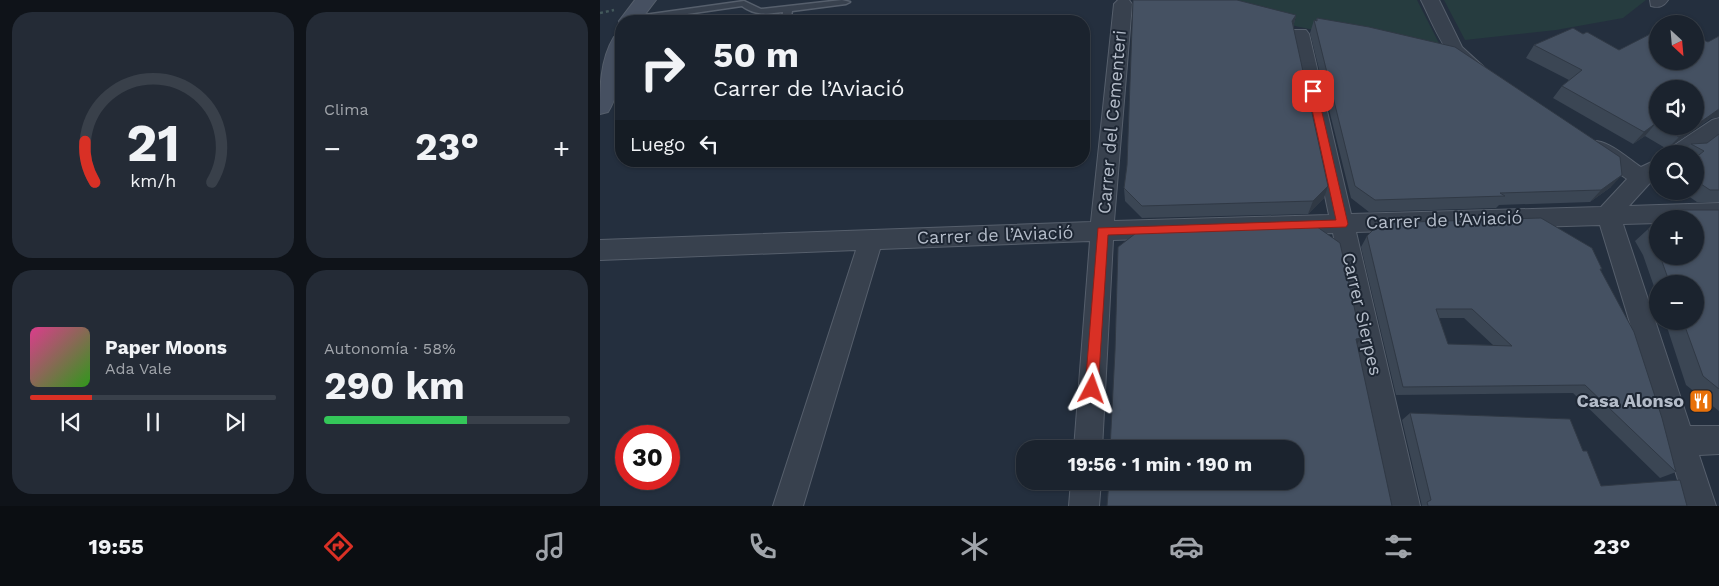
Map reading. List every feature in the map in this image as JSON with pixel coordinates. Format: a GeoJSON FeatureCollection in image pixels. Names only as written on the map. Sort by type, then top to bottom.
{"type":"FeatureCollection","features":[{"type":"Feature","properties":{"kind":"street"},"geometry":{"type":"LineString","coordinates":[[634,15],[646,0]]}},
{"type":"Feature","properties":{"kind":"street"},"geometry":{"type":"LineString","coordinates":[[1430,0],[1456,50],[1463,59],[1490,78]]}},
{"type":"Feature","properties":{"kind":"street","name":"Carrer del Cementeri"},"geometry":{"type":"LineString","coordinates":[[1089,440],[1102,231],[1123,4]]}},
{"type":"Feature","properties":{"kind":"street","name":"Carrer Sierpes"},"geometry":{"type":"LineString","coordinates":[[1300,34],[1405,506]]}},
{"type":"Feature","properties":{"kind":"street"},"geometry":{"type":"LineString","coordinates":[[600,106],[615,60]]}},
{"type":"Feature","properties":{"kind":"street"},"geometry":{"type":"LineString","coordinates":[[1690,145],[1719,125]]}},
{"type":"Feature","properties":{"kind":"street"},"geometry":{"type":"LineString","coordinates":[[1578,136],[1649,172],[1608,214],[1701,506]]}},
{"type":"Feature","properties":{"kind":"street","name":"Carrer de l’Aviació"},"geometry":{"type":"LineString","coordinates":[[600,250],[1102,231],[1719,212]]}},
{"type":"Feature","properties":{"kind":"street"},"geometry":{"type":"LineString","coordinates":[[788,506],[871,241]]}},
{"type":"Feature","properties":{"kind":"street"},"geometry":{"type":"LineString","coordinates":[[1681,441],[1719,440]]}},
{"type":"Feature","properties":{"kind":"street"},"geometry":{"type":"LineString","coordinates":[[1084,506],[1085,490]]}},
{"type":"Feature","properties":{"kind":"lane"},"geometry":{"type":"LineString","coordinates":[[667,15],[744,3],[753,10],[761,12],[846,2]]}},
{"type":"Feature","properties":{"kind":"lane"},"geometry":{"type":"LineString","coordinates":[[787,15],[788,9]]}},
{"type":"Feature","properties":{"kind":"green space"},"geometry":{"type":"Polygon","coordinates":[[[1183,0],[1417,0],[1447,59],[1203,6],[1183,0]]]}},
{"type":"Feature","properties":{"kind":"green space"},"geometry":{"type":"Polygon","coordinates":[[[1444,0],[1646,0],[1623,18],[1556,30],[1465,40],[1444,0]]]}},
{"type":"Feature","properties":{"kind":"building"},"geometry":{"type":"Polygon","coordinates":[[[1133,0],[1237,0],[1296,15],[1292,21],[1328,186],[1313,201],[1142,206],[1124,188],[1127,165],[1133,0]]]}},
{"type":"Feature","properties":{"kind":"building"},"geometry":{"type":"Polygon","coordinates":[[[1317,18],[1369,27],[1455,47],[1620,157],[1622,175],[1601,190],[1500,193],[1505,196],[1375,200],[1355,186],[1314,20],[1317,21],[1317,18]]]}},
{"type":"Feature","properties":{"kind":"building"},"geometry":{"type":"Polygon","coordinates":[[[1573,28],[1583,34],[1587,32],[1619,50],[1649,35],[1649,70],[1704,70],[1704,40],[1708,42],[1719,36],[1719,109],[1704,120],[1704,80],[1649,80],[1649,128],[1644,132],[1562,86],[1582,70],[1534,45],[1573,28]]]}},
{"type":"Feature","properties":{"kind":"building"},"geometry":{"type":"Polygon","coordinates":[[[1719,134],[1719,190],[1710,190],[1704,186],[1704,145],[1691,144],[1707,143],[1719,134]]]}},
{"type":"Feature","properties":{"kind":"building"},"geometry":{"type":"Polygon","coordinates":[[[1704,210],[1719,210],[1719,389],[1703,376],[1686,330],[1704,330],[1704,275],[1667,275],[1663,265],[1704,265],[1704,210]]]}},
{"type":"Feature","properties":{"kind":"building"},"geometry":{"type":"Polygon","coordinates":[[[1541,218],[1592,248],[1602,269],[1600,269],[1634,332],[1662,418],[1676,472],[1585,385],[1403,387],[1367,236],[1380,223],[1541,218]],[[1436,309],[1448,344],[1512,346],[1472,309],[1436,309]]]}},
{"type":"Feature","properties":{"kind":"building"},"geometry":{"type":"Polygon","coordinates":[[[1313,224],[1340,243],[1361,338],[1356,339],[1392,506],[1107,506],[1108,490],[1304,490],[1304,440],[1110,440],[1118,247],[1140,230],[1313,224]]]}},
{"type":"Feature","properties":{"kind":"building"},"geometry":{"type":"Polygon","coordinates":[[[1410,413],[1570,419],[1583,451],[1587,451],[1601,486],[1680,480],[1687,506],[1428,506],[1427,502],[1431,500],[1410,413]]]}},
{"type":"Feature","properties":{"kind":"place","name":"Casa Alonso"},"geometry":{"type":"Point","coordinates":[1701,401]}},
{"type":"Feature","properties":{"kind":"route"},"geometry":{"type":"LineString","coordinates":[[1092,389],[1102,231],[1342,224],[1313,91]]}}]}
